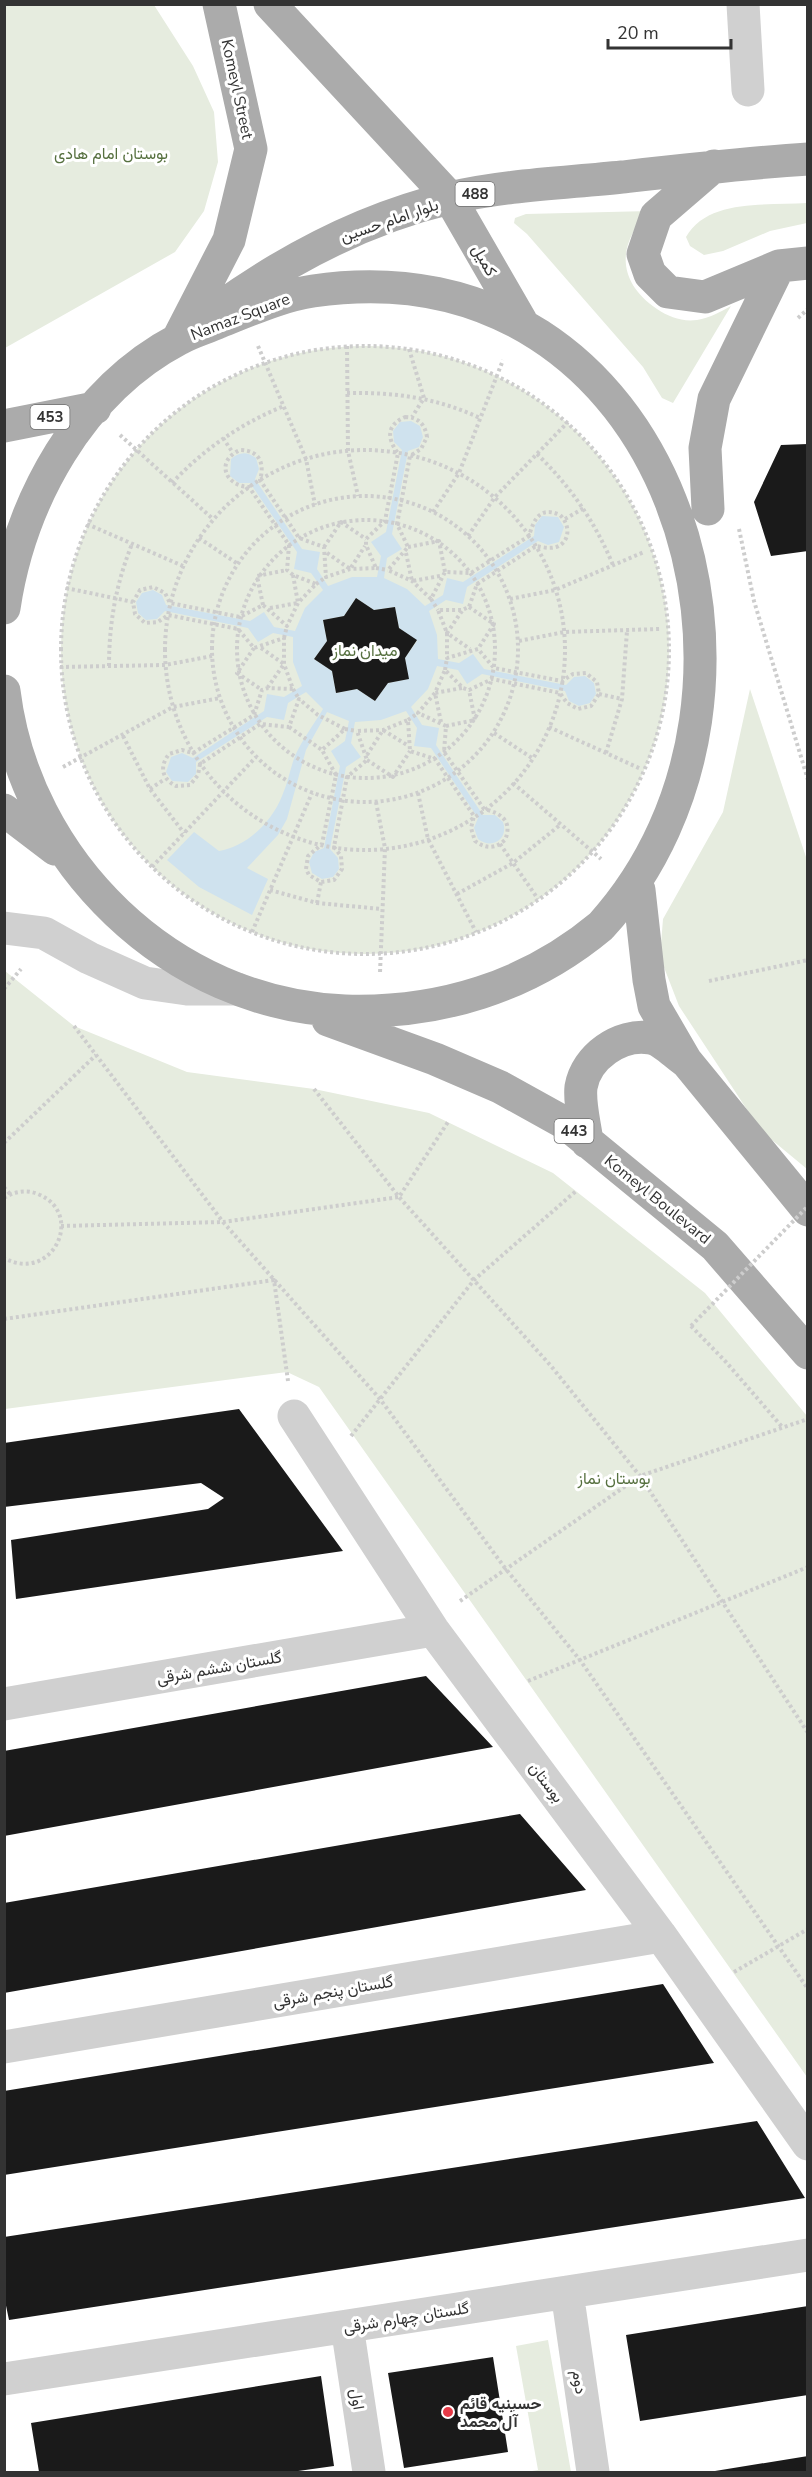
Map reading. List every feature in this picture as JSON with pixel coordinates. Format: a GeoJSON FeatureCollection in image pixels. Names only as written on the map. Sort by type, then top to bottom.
{"type":"FeatureCollection","features":[{"type":"Feature","properties":{"kind":"main road","name":"Komeyl Street"},"geometry":{"type":"LineString","coordinates":[[178,339],[229,240],[251,149],[219,4]]}},
{"type":"Feature","properties":{"kind":"main road"},"geometry":{"type":"LineString","coordinates":[[270,4],[450,198]]}},
{"type":"Feature","properties":{"kind":"main road","name":"بلوار امام حسین"},"geometry":{"type":"LineString","coordinates":[[178,339],[260,279],[301,254],[396,214],[450,198],[533,186],[714,166],[807,159]]}},
{"type":"Feature","properties":{"kind":"main road"},"geometry":{"type":"LineString","coordinates":[[714,166],[656,216],[643,254],[650,274],[668,292],[705,297],[793,264]]}},
{"type":"Feature","properties":{"kind":"main road","name":"کمیل"},"geometry":{"type":"LineString","coordinates":[[450,198],[520,321]]}},
{"type":"Feature","properties":{"kind":"main road"},"geometry":{"type":"LineString","coordinates":[[719,527],[705,448],[714,399],[793,264]]}},
{"type":"Feature","properties":{"kind":"main road","name":"Namaz Square"},"geometry":{"type":"LineString","coordinates":[[4,608],[21,533],[35,499],[52,467],[95,408],[120,382],[178,339],[278,298],[312,291],[384,288],[454,297],[520,321],[590,363],[621,390],[673,453],[693,489],[719,527]]}},
{"type":"Feature","properties":{"kind":"main road","name":"453"},"geometry":{"type":"LineString","coordinates":[[4,426],[95,408]]}},
{"type":"Feature","properties":{"kind":"main road"},"geometry":{"type":"LineString","coordinates":[[4,691],[15,747],[44,821],[67,858],[94,892],[160,949],[197,971],[237,989],[279,1002],[330,1011],[381,1012],[454,1002],[523,977],[585,939],[639,890],[668,851],[701,792],[715,754],[725,708]]}},
{"type":"Feature","properties":{"kind":"main road"},"geometry":{"type":"LineString","coordinates":[[4,810],[67,858]]}},
{"type":"Feature","properties":{"kind":"main road"},"geometry":{"type":"LineString","coordinates":[[639,890],[654,1006],[686,1061],[807,1208]]}},
{"type":"Feature","properties":{"kind":"main road","name":"Komeyl Boulevard"},"geometry":{"type":"LineString","coordinates":[[279,1002],[435,1059],[500,1087],[565,1123],[716,1246],[807,1353]]}},
{"type":"Feature","properties":{"kind":"main road"},"geometry":{"type":"LineString","coordinates":[[587,1142],[581,1088],[588,1065],[608,1048],[631,1038],[652,1038],[686,1061]]}},
{"type":"Feature","properties":{"kind":"street"},"geometry":{"type":"LineString","coordinates":[[743,4],[748,90]]}},
{"type":"Feature","properties":{"kind":"street"},"geometry":{"type":"LineString","coordinates":[[4,928],[44,933],[89,958],[145,983],[187,989],[237,989]]}},
{"type":"Feature","properties":{"kind":"street","name":"بوستان"},"geometry":{"type":"LineString","coordinates":[[294,1416],[433,1630],[661,1936],[807,2144]]}},
{"type":"Feature","properties":{"kind":"street","name":"گلستان ششم شرقی"},"geometry":{"type":"LineString","coordinates":[[4,1704],[433,1630]]}},
{"type":"Feature","properties":{"kind":"street","name":"گلستان پنجم شرقی"},"geometry":{"type":"LineString","coordinates":[[4,2047],[661,1936]]}},
{"type":"Feature","properties":{"kind":"street","name":"گلستان چهارم شرقی"},"geometry":{"type":"LineString","coordinates":[[4,2379],[807,2255]]}},
{"type":"Feature","properties":{"kind":"street","name":"دوم"},"geometry":{"type":"LineString","coordinates":[[567,2292],[594,2472]]}},
{"type":"Feature","properties":{"kind":"street","name":"اول"},"geometry":{"type":"LineString","coordinates":[[347,2326],[369,2472]]}},
{"type":"Feature","properties":{"kind":"path"},"geometry":{"type":"LineString","coordinates":[[791,325],[807,309]]}},
{"type":"Feature","properties":{"kind":"path"},"geometry":{"type":"LineString","coordinates":[[244,312],[306,459],[315,505]]}},
{"type":"Feature","properties":{"kind":"path"},"geometry":{"type":"LineString","coordinates":[[433,512],[459,473],[520,321]]}},
{"type":"Feature","properties":{"kind":"path"},"geometry":{"type":"LineString","coordinates":[[347,346],[348,451],[358,496]]}},
{"type":"Feature","properties":{"kind":"path"},"geometry":{"type":"LineString","coordinates":[[347,346],[409,349],[468,363],[497,376],[539,400],[568,422],[598,453],[622,484],[641,519],[665,595],[669,628],[669,674],[663,714],[645,770],[616,822],[592,852],[562,881],[538,899],[495,924],[419,949],[380,953],[340,953],[300,947],[252,932],[191,900],[152,867],[132,847],[108,815],[81,760],[64,704],[60,668],[60,625],[66,588],[77,548],[87,524],[114,477],[135,450],[167,418],[199,394],[234,375],[310,350],[347,346]]}},
{"type":"Feature","properties":{"kind":"path"},"geometry":{"type":"LineString","coordinates":[[376,568],[366,545],[366,539],[385,521],[398,453],[391,444],[390,430],[399,420],[412,417],[424,398],[409,349]]}},
{"type":"Feature","properties":{"kind":"path"},"geometry":{"type":"LineString","coordinates":[[347,393],[390,393],[424,398],[480,418]]}},
{"type":"Feature","properties":{"kind":"path"},"geometry":{"type":"LineString","coordinates":[[172,483],[204,451],[262,415],[284,406]]}},
{"type":"Feature","properties":{"kind":"path"},"geometry":{"type":"LineString","coordinates":[[95,408],[135,450],[213,519]]}},
{"type":"Feature","properties":{"kind":"path"},"geometry":{"type":"LineString","coordinates":[[388,570],[408,547],[397,524],[401,500],[410,456],[421,449],[427,437],[423,424],[412,417]]}},
{"type":"Feature","properties":{"kind":"path"},"geometry":{"type":"LineString","coordinates":[[468,536],[495,497],[568,422]]}},
{"type":"Feature","properties":{"kind":"path"},"geometry":{"type":"LineString","coordinates":[[223,438],[233,453]]}},
{"type":"Feature","properties":{"kind":"path"},"geometry":{"type":"LineString","coordinates":[[249,487],[238,486],[228,477],[226,464],[233,453],[246,450],[258,456],[262,469],[260,480],[299,538],[324,547]]}},
{"type":"Feature","properties":{"kind":"path"},"geometry":{"type":"LineString","coordinates":[[348,451],[398,453],[459,473],[495,497],[529,536],[536,546],[555,590],[564,632],[562,681],[549,728],[532,758],[513,783],[484,809],[428,838],[385,848],[334,847],[294,836],[260,819],[223,791],[200,764],[173,707],[165,665],[168,615],[183,566],[199,538],[213,519],[249,487],[306,459],[348,451]]}},
{"type":"Feature","properties":{"kind":"path"},"geometry":{"type":"LineString","coordinates":[[537,454],[570,488],[584,508],[613,565]]}},
{"type":"Feature","properties":{"kind":"path"},"geometry":{"type":"LineString","coordinates":[[249,487],[289,545],[287,570],[292,575],[316,584]]}},
{"type":"Feature","properties":{"kind":"path"},"geometry":{"type":"LineString","coordinates":[[358,496],[389,498],[433,512],[468,536],[490,561],[510,599],[519,641],[517,672],[515,684],[494,733],[458,771],[418,793],[376,802],[343,801],[312,793],[286,780],[256,757],[240,738],[220,698],[212,656],[214,624],[225,587],[238,564],[255,543],[275,526],[315,505],[358,496]]}},
{"type":"Feature","properties":{"kind":"path"},"geometry":{"type":"LineString","coordinates":[[565,519],[584,508]]}},
{"type":"Feature","properties":{"kind":"path"},"geometry":{"type":"LineString","coordinates":[[412,581],[440,576],[445,572],[471,573],[529,536],[532,523],[541,513],[554,512],[565,519],[568,533],[561,544],[548,548],[536,546],[477,584],[469,607],[462,610],[438,610]]}},
{"type":"Feature","properties":{"kind":"path"},"geometry":{"type":"LineString","coordinates":[[385,521],[439,541],[471,573],[494,624],[492,679],[476,720],[435,759],[393,777],[336,775],[293,755],[260,724],[254,715],[237,673],[240,616],[257,576],[299,538],[341,522],[385,521]]}},
{"type":"Feature","properties":{"kind":"path"},"geometry":{"type":"LineString","coordinates":[[341,522],[366,539]]}},
{"type":"Feature","properties":{"kind":"path"},"geometry":{"type":"LineString","coordinates":[[324,547],[341,522]]}},
{"type":"Feature","properties":{"kind":"path"},"geometry":{"type":"LineString","coordinates":[[87,524],[183,566]]}},
{"type":"Feature","properties":{"kind":"path"},"geometry":{"type":"LineString","coordinates":[[510,599],[555,590],[652,548],[719,527],[754,601],[807,780]]}},
{"type":"Feature","properties":{"kind":"path"},"geometry":{"type":"LineString","coordinates":[[199,538],[238,564]]}},
{"type":"Feature","properties":{"kind":"path"},"geometry":{"type":"LineString","coordinates":[[408,547],[439,541]]}},
{"type":"Feature","properties":{"kind":"path"},"geometry":{"type":"LineString","coordinates":[[439,541],[445,572]]}},
{"type":"Feature","properties":{"kind":"path"},"geometry":{"type":"LineString","coordinates":[[109,666],[110,632],[115,598],[132,544]]}},
{"type":"Feature","properties":{"kind":"path"},"geometry":{"type":"LineString","coordinates":[[350,569],[366,545]]}},
{"type":"Feature","properties":{"kind":"path"},"geometry":{"type":"LineString","coordinates":[[324,547],[326,577]]}},
{"type":"Feature","properties":{"kind":"path"},"geometry":{"type":"LineString","coordinates":[[406,552],[412,581]]}},
{"type":"Feature","properties":{"kind":"path"},"geometry":{"type":"LineString","coordinates":[[326,553],[350,569]]}},
{"type":"Feature","properties":{"kind":"path"},"geometry":{"type":"LineString","coordinates":[[376,568],[388,570],[412,581],[431,599],[447,633],[446,670],[435,693],[408,720],[383,730],[357,731],[345,729],[318,716],[299,699],[293,689],[285,664],[284,638],[298,603],[316,584],[326,577],[350,569],[376,568]]}},
{"type":"Feature","properties":{"kind":"path"},"geometry":{"type":"LineString","coordinates":[[257,576],[287,570]]}},
{"type":"Feature","properties":{"kind":"path"},"geometry":{"type":"LineString","coordinates":[[292,575],[298,603]]}},
{"type":"Feature","properties":{"kind":"path"},"geometry":{"type":"LineString","coordinates":[[257,576],[263,605]]}},
{"type":"Feature","properties":{"kind":"path"},"geometry":{"type":"LineString","coordinates":[[431,599],[440,576]]}},
{"type":"Feature","properties":{"kind":"path"},"geometry":{"type":"LineString","coordinates":[[170,603],[165,593],[153,587],[140,590],[133,602],[135,614],[145,623],[158,622],[168,615],[238,629],[254,648],[261,648],[284,638]]}},
{"type":"Feature","properties":{"kind":"path"},"geometry":{"type":"LineString","coordinates":[[66,588],[133,602]]}},
{"type":"Feature","properties":{"kind":"path"},"geometry":{"type":"LineString","coordinates":[[170,603],[240,616],[263,605]]}},
{"type":"Feature","properties":{"kind":"path"},"geometry":{"type":"LineString","coordinates":[[269,608],[298,603]]}},
{"type":"Feature","properties":{"kind":"path"},"geometry":{"type":"LineString","coordinates":[[263,605],[287,626]]}},
{"type":"Feature","properties":{"kind":"path"},"geometry":{"type":"LineString","coordinates":[[469,607],[494,624]]}},
{"type":"Feature","properties":{"kind":"path"},"geometry":{"type":"LineString","coordinates":[[447,633],[462,610]]}},
{"type":"Feature","properties":{"kind":"path"},"geometry":{"type":"LineString","coordinates":[[477,649],[494,624]]}},
{"type":"Feature","properties":{"kind":"path"},"geometry":{"type":"LineString","coordinates":[[519,641],[564,632],[669,628]]}},
{"type":"Feature","properties":{"kind":"path"},"geometry":{"type":"LineString","coordinates":[[606,753],[622,699],[627,630]]}},
{"type":"Feature","properties":{"kind":"path"},"geometry":{"type":"LineString","coordinates":[[447,633],[470,649]]}},
{"type":"Feature","properties":{"kind":"path"},"geometry":{"type":"LineString","coordinates":[[237,673],[254,648]]}},
{"type":"Feature","properties":{"kind":"path"},"geometry":{"type":"LineString","coordinates":[[261,648],[285,664]]}},
{"type":"Feature","properties":{"kind":"path"},"geometry":{"type":"LineString","coordinates":[[446,670],[463,688],[469,690],[492,679],[560,693],[567,703],[578,709],[591,706],[599,694],[597,682],[586,673],[573,674],[562,681],[494,668],[477,649],[470,649],[447,658]]}},
{"type":"Feature","properties":{"kind":"path"},"geometry":{"type":"LineString","coordinates":[[60,668],[165,665],[212,656]]}},
{"type":"Feature","properties":{"kind":"path"},"geometry":{"type":"LineString","coordinates":[[268,688],[285,664]]}},
{"type":"Feature","properties":{"kind":"path"},"geometry":{"type":"LineString","coordinates":[[237,673],[262,690]]}},
{"type":"Feature","properties":{"kind":"path"},"geometry":{"type":"LineString","coordinates":[[262,690],[268,688],[293,689]]}},
{"type":"Feature","properties":{"kind":"path"},"geometry":{"type":"LineString","coordinates":[[435,693],[463,688]]}},
{"type":"Feature","properties":{"kind":"path"},"geometry":{"type":"LineString","coordinates":[[262,690],[254,715],[193,753],[182,750],[169,754],[162,765],[165,779],[176,786],[189,785],[198,775],[200,764],[260,724],[289,727],[312,741],[322,750],[336,775],[322,844],[308,856],[306,862],[309,875],[321,882],[334,880],[342,869],[341,856],[334,847],[348,777],[367,758],[383,730]]}},
{"type":"Feature","properties":{"kind":"path"},"geometry":{"type":"LineString","coordinates":[[469,690],[476,720]]}},
{"type":"Feature","properties":{"kind":"path"},"geometry":{"type":"LineString","coordinates":[[435,693],[441,722]]}},
{"type":"Feature","properties":{"kind":"path"},"geometry":{"type":"LineString","coordinates":[[599,694],[622,699]]}},
{"type":"Feature","properties":{"kind":"path"},"geometry":{"type":"LineString","coordinates":[[28,781],[81,760],[173,707],[220,698]]}},
{"type":"Feature","properties":{"kind":"path"},"geometry":{"type":"LineString","coordinates":[[289,727],[299,699]]}},
{"type":"Feature","properties":{"kind":"path"},"geometry":{"type":"LineString","coordinates":[[418,712],[446,726],[476,720]]}},
{"type":"Feature","properties":{"kind":"path"},"geometry":{"type":"LineString","coordinates":[[393,777],[409,748],[408,720]]}},
{"type":"Feature","properties":{"kind":"path"},"geometry":{"type":"LineString","coordinates":[[383,730],[409,748],[435,759],[474,816],[471,828],[476,841],[487,847],[500,844],[508,834],[506,820],[496,812],[484,809],[444,752],[446,726]]}},
{"type":"Feature","properties":{"kind":"path"},"geometry":{"type":"LineString","coordinates":[[549,728],[645,770]]}},
{"type":"Feature","properties":{"kind":"path"},"geometry":{"type":"LineString","coordinates":[[322,750],[345,729]]}},
{"type":"Feature","properties":{"kind":"path"},"geometry":{"type":"LineString","coordinates":[[357,731],[367,758],[393,777]]}},
{"type":"Feature","properties":{"kind":"path"},"geometry":{"type":"LineString","coordinates":[[494,733],[532,758]]}},
{"type":"Feature","properties":{"kind":"path"},"geometry":{"type":"LineString","coordinates":[[123,736],[150,789],[184,833]]}},
{"type":"Feature","properties":{"kind":"path"},"geometry":{"type":"LineString","coordinates":[[152,867],[256,757]]}},
{"type":"Feature","properties":{"kind":"path"},"geometry":{"type":"LineString","coordinates":[[150,789],[165,779]]}},
{"type":"Feature","properties":{"kind":"path"},"geometry":{"type":"LineString","coordinates":[[513,783],[639,890]]}},
{"type":"Feature","properties":{"kind":"path"},"geometry":{"type":"LineString","coordinates":[[252,932],[312,793]]}},
{"type":"Feature","properties":{"kind":"path"},"geometry":{"type":"LineString","coordinates":[[418,793],[428,838],[476,932]]}},
{"type":"Feature","properties":{"kind":"path"},"geometry":{"type":"LineString","coordinates":[[376,802],[385,848],[380,953],[381,1012]]}},
{"type":"Feature","properties":{"kind":"path"},"geometry":{"type":"LineString","coordinates":[[456,894],[513,863],[560,825]]}},
{"type":"Feature","properties":{"kind":"path"},"geometry":{"type":"LineString","coordinates":[[500,844],[538,899]]}},
{"type":"Feature","properties":{"kind":"path"},"geometry":{"type":"LineString","coordinates":[[317,903],[321,882]]}},
{"type":"Feature","properties":{"kind":"path"},"geometry":{"type":"LineString","coordinates":[[270,890],[317,903],[382,909]]}},
{"type":"Feature","properties":{"kind":"path"},"geometry":{"type":"LineString","coordinates":[[709,981],[807,960]]}},
{"type":"Feature","properties":{"kind":"path"},"geometry":{"type":"LineString","coordinates":[[74,1026],[223,1222],[380,1399],[505,1568],[580,1659],[807,1989]]}},
{"type":"Feature","properties":{"kind":"path"},"geometry":{"type":"LineString","coordinates":[[4,1143],[96,1055]]}},
{"type":"Feature","properties":{"kind":"path"},"geometry":{"type":"LineString","coordinates":[[314,1089],[399,1197],[551,1366],[640,1476],[807,1733]]}},
{"type":"Feature","properties":{"kind":"path"},"geometry":{"type":"LineString","coordinates":[[61,1226],[223,1222],[399,1197],[448,1122]]}},
{"type":"Feature","properties":{"kind":"path"},"geometry":{"type":"LineString","coordinates":[[4,1187],[10,1194]]}},
{"type":"Feature","properties":{"kind":"path"},"geometry":{"type":"LineString","coordinates":[[4,1198],[22,1191],[44,1197],[53,1205],[61,1226],[55,1248],[42,1259],[26,1264],[4,1258]]}},
{"type":"Feature","properties":{"kind":"path"},"geometry":{"type":"LineString","coordinates":[[329,1469],[380,1399],[474,1281],[576,1191]]}},
{"type":"Feature","properties":{"kind":"path"},"geometry":{"type":"LineString","coordinates":[[783,1428],[726,1362],[691,1326],[807,1208]]}},
{"type":"Feature","properties":{"kind":"path"},"geometry":{"type":"LineString","coordinates":[[4,1319],[274,1280]]}},
{"type":"Feature","properties":{"kind":"path"},"geometry":{"type":"LineString","coordinates":[[274,1280],[294,1416]]}},
{"type":"Feature","properties":{"kind":"path"},"geometry":{"type":"LineString","coordinates":[[433,1630],[466,1594],[640,1476],[807,1419]]}},
{"type":"Feature","properties":{"kind":"path"},"geometry":{"type":"LineString","coordinates":[[528,1681],[807,1567]]}},
{"type":"Feature","properties":{"kind":"path"},"geometry":{"type":"LineString","coordinates":[[734,1972],[807,1929]]}},
{"type":"Feature","properties":{"kind":"green space","name":"بوستان امام هادی"},"geometry":{"type":"Polygon","coordinates":[[[4,5],[154,5],[193,66],[214,112],[218,162],[204,211],[175,252],[5,348],[4,5]]]}},
{"type":"Feature","properties":{"kind":"green space"},"geometry":{"type":"Polygon","coordinates":[[[807,203],[807,223],[770,231],[723,251],[704,255],[690,246],[686,237],[696,224],[724,210],[740,206],[807,203]]]}},
{"type":"Feature","properties":{"kind":"green space"},"geometry":{"type":"Polygon","coordinates":[[[650,211],[631,236],[627,249],[628,275],[634,287],[657,309],[686,320],[706,318],[731,306],[673,403],[662,398],[643,367],[527,234],[514,223],[515,218],[526,214],[650,211]]]}},
{"type":"Feature","properties":{"kind":"green space","name":"میدان نماز"},"geometry":{"type":"Polygon","coordinates":[[[365,346],[424,351],[482,369],[509,381],[534,397],[580,435],[618,481],[634,506],[646,533],[664,591],[669,650],[664,709],[646,767],[634,794],[618,819],[580,865],[534,903],[509,919],[482,931],[424,949],[365,954],[306,949],[248,931],[221,919],[196,903],[150,865],[112,819],[96,794],[84,767],[66,709],[61,650],[66,591],[84,533],[96,506],[112,481],[150,435],[196,397],[221,381],[248,369],[306,351],[365,346]]]}},
{"type":"Feature","properties":{"kind":"green space"},"geometry":{"type":"Polygon","coordinates":[[[750,689],[807,860],[807,1169],[761,1131],[679,1006],[660,957],[663,919],[723,812],[750,689]]]}},
{"type":"Feature","properties":{"kind":"green space","name":"بوستان نماز"},"geometry":{"type":"Polygon","coordinates":[[[5,971],[74,1026],[187,1072],[314,1089],[429,1113],[553,1173],[705,1293],[807,1416],[807,2077],[319,1387],[287,1372],[5,1409],[5,971]]]}},
{"type":"Feature","properties":{"kind":"green space"},"geometry":{"type":"Polygon","coordinates":[[[548,2340],[571,2472],[526,2472],[538,2470],[516,2346],[548,2340]]]}},
{"type":"Feature","properties":{"kind":"water"},"geometry":{"type":"Polygon","coordinates":[[[411,421],[420,426],[423,437],[419,447],[408,451],[392,534],[402,549],[387,558],[384,578],[407,589],[425,606],[443,595],[447,578],[463,582],[534,536],[535,525],[542,516],[558,517],[564,527],[559,542],[548,545],[538,541],[467,587],[463,604],[446,600],[429,611],[437,635],[438,659],[459,663],[473,654],[484,669],[566,685],[574,677],[585,676],[594,683],[596,694],[590,703],[579,706],[569,701],[565,691],[482,674],[467,684],[458,670],[437,666],[428,689],[411,707],[422,725],[439,728],[436,745],[483,815],[495,815],[503,822],[504,833],[494,843],[478,839],[474,828],[478,818],[431,748],[414,746],[417,728],[406,711],[381,720],[355,722],[351,743],[361,757],[346,767],[330,849],[338,858],[339,869],[333,877],[322,879],[312,873],[309,862],[314,852],[324,848],[340,766],[331,751],[345,741],[349,721],[327,712],[306,750],[287,819],[278,835],[247,868],[268,879],[252,915],[199,887],[167,860],[194,832],[219,851],[239,844],[257,832],[278,806],[295,756],[323,709],[306,692],[288,703],[284,720],[267,717],[196,762],[196,774],[188,782],[172,781],[166,772],[171,757],[182,753],[193,758],[264,711],[267,694],[284,697],[302,686],[293,662],[293,637],[273,633],[258,642],[248,628],[165,611],[157,619],[146,620],[138,613],[136,602],[142,593],[153,590],[162,595],[166,605],[250,621],[264,612],[274,627],[295,631],[305,608],[323,590],[311,573],[294,569],[297,552],[250,483],[239,483],[230,476],[231,459],[243,453],[256,458],[259,469],[255,479],[302,549],[320,552],[317,569],[328,586],[352,577],[377,577],[381,556],[371,542],[386,532],[402,450],[394,442],[393,431],[400,422],[411,421]],[[356,598],[344,616],[323,620],[327,641],[314,659],[332,671],[336,693],[357,689],[375,701],[388,683],[408,679],[405,658],[417,641],[399,628],[395,607],[374,610],[356,598]]]}},
{"type":"Feature","properties":{"kind":"building"},"geometry":{"type":"Polygon","coordinates":[[[808,444],[808,551],[771,556],[754,502],[781,445],[808,444]]]}},
{"type":"Feature","properties":{"kind":"building"},"geometry":{"type":"Polygon","coordinates":[[[356,598],[374,610],[395,607],[399,628],[417,640],[405,658],[409,679],[388,683],[375,701],[357,689],[336,693],[332,671],[314,659],[327,641],[323,620],[344,616],[356,598]]]}},
{"type":"Feature","properties":{"kind":"building"},"geometry":{"type":"Polygon","coordinates":[[[239,1409],[343,1551],[16,1599],[11,1540],[208,1509],[224,1498],[201,1483],[4,1507],[4,1443],[239,1409]]]}},
{"type":"Feature","properties":{"kind":"building"},"geometry":{"type":"Polygon","coordinates":[[[426,1676],[493,1747],[4,1836],[4,1751],[426,1676]]]}},
{"type":"Feature","properties":{"kind":"building"},"geometry":{"type":"Polygon","coordinates":[[[520,1814],[586,1890],[4,1993],[4,1903],[520,1814]]]}},
{"type":"Feature","properties":{"kind":"building"},"geometry":{"type":"Polygon","coordinates":[[[663,1984],[714,2063],[4,2175],[4,2091],[663,1984]]]}},
{"type":"Feature","properties":{"kind":"building"},"geometry":{"type":"Polygon","coordinates":[[[757,2121],[805,2198],[9,2320],[4,2296],[4,2237],[757,2121]]]}},
{"type":"Feature","properties":{"kind":"building"},"geometry":{"type":"Polygon","coordinates":[[[808,2306],[808,2395],[640,2421],[626,2335],[808,2306]]]}},
{"type":"Feature","properties":{"kind":"building","name":"حسینیه قائم آل محمد"},"geometry":{"type":"Polygon","coordinates":[[[493,2357],[508,2452],[404,2468],[388,2373],[493,2357]]]}},
{"type":"Feature","properties":{"kind":"building"},"geometry":{"type":"Polygon","coordinates":[[[321,2376],[334,2466],[291,2472],[39,2472],[31,2423],[321,2376]]]}},
{"type":"Feature","properties":{"kind":"building"},"geometry":{"type":"Polygon","coordinates":[[[808,2456],[808,2472],[715,2472],[715,2471],[808,2456]]]}},
{"type":"Feature","properties":{"kind":"place","name":"حسینیه قائم آل محمد"},"geometry":{"type":"Point","coordinates":[448,2412]}}]}
